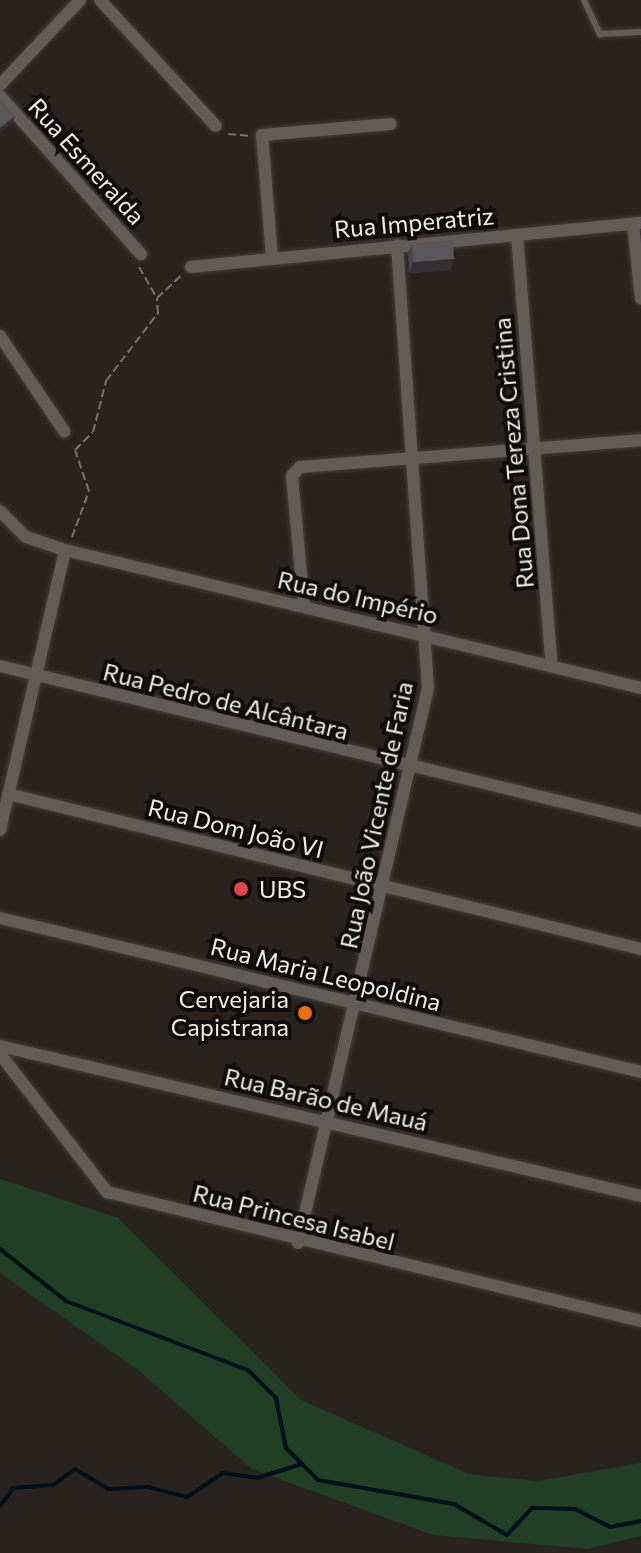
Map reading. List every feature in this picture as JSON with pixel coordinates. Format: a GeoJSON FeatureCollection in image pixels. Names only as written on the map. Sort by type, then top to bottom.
{"type":"FeatureCollection","features":[{"type":"Feature","properties":{"kind":"street"},"geometry":{"type":"LineString","coordinates":[[0,85],[80,0]]}},
{"type":"Feature","properties":{"kind":"street"},"geometry":{"type":"LineString","coordinates":[[100,0],[216,126]]}},
{"type":"Feature","properties":{"kind":"street","name":"Rua Esmeralda"},"geometry":{"type":"LineString","coordinates":[[0,96],[141,254]]}},
{"type":"Feature","properties":{"kind":"street"},"geometry":{"type":"LineString","coordinates":[[272,258],[262,135],[391,124]]}},
{"type":"Feature","properties":{"kind":"street"},"geometry":{"type":"LineString","coordinates":[[637,224],[641,299]]}},
{"type":"Feature","properties":{"kind":"street","name":"Rua Imperatriz"},"geometry":{"type":"LineString","coordinates":[[191,267],[637,224]]}},
{"type":"Feature","properties":{"kind":"street","name":"Rua Dona Tereza Cristina"},"geometry":{"type":"LineString","coordinates":[[517,235],[552,667]]}},
{"type":"Feature","properties":{"kind":"street","name":"Rua João Vicente de Faria"},"geometry":{"type":"LineString","coordinates":[[298,1243],[413,769],[430,636],[397,245]]}},
{"type":"Feature","properties":{"kind":"street"},"geometry":{"type":"LineString","coordinates":[[0,336],[64,431]]}},
{"type":"Feature","properties":{"kind":"street"},"geometry":{"type":"LineString","coordinates":[[304,606],[292,476],[300,467],[641,440]]}},
{"type":"Feature","properties":{"kind":"street","name":"Rua do Império"},"geometry":{"type":"LineString","coordinates":[[0,511],[26,537],[65,550],[641,688]]}},
{"type":"Feature","properties":{"kind":"street"},"geometry":{"type":"LineString","coordinates":[[0,830],[65,550]]}},
{"type":"Feature","properties":{"kind":"street","name":"Rua Pedro de Alcântara"},"geometry":{"type":"LineString","coordinates":[[0,666],[35,678],[641,821]]}},
{"type":"Feature","properties":{"kind":"street","name":"Rua Dom João VI"},"geometry":{"type":"LineString","coordinates":[[8,794],[641,949]]}},
{"type":"Feature","properties":{"kind":"street","name":"Rua Maria Leopoldina"},"geometry":{"type":"LineString","coordinates":[[0,918],[641,1072]]}},
{"type":"Feature","properties":{"kind":"street","name":"Rua Barão de Mauá"},"geometry":{"type":"LineString","coordinates":[[0,1046],[641,1196]]}},
{"type":"Feature","properties":{"kind":"street","name":"Rua Princesa Isabel"},"geometry":{"type":"LineString","coordinates":[[0,1054],[101,1188],[298,1243],[641,1321]]}},
{"type":"Feature","properties":{"kind":"lane"},"geometry":{"type":"LineString","coordinates":[[584,0],[600,34],[641,32]]}},
{"type":"Feature","properties":{"kind":"path"},"geometry":{"type":"LineString","coordinates":[[216,126],[234,136],[262,135]]}},
{"type":"Feature","properties":{"kind":"path"},"geometry":{"type":"LineString","coordinates":[[65,550],[89,491],[75,450],[93,432],[106,381],[158,313],[157,298],[142,281],[141,254]]}},
{"type":"Feature","properties":{"kind":"path"},"geometry":{"type":"LineString","coordinates":[[157,298],[191,267]]}},
{"type":"Feature","properties":{"kind":"green space"},"geometry":{"type":"Polygon","coordinates":[[[0,1179],[118,1218],[301,1400],[469,1474],[538,1481],[641,1463],[641,1536],[587,1549],[433,1535],[252,1469],[138,1370],[0,1273],[0,1179]]]}},
{"type":"Feature","properties":{"kind":"building"},"geometry":{"type":"Polygon","coordinates":[[[0,99],[15,116],[0,128],[0,99]]]}},
{"type":"Feature","properties":{"kind":"building"},"geometry":{"type":"Polygon","coordinates":[[[453,240],[454,259],[413,262],[412,244],[453,240]]]}},
{"type":"Feature","properties":{"kind":"waterway"},"geometry":{"type":"LineString","coordinates":[[0,1249],[66,1301],[248,1370],[276,1398],[286,1448],[318,1480],[454,1504],[507,1535],[532,1508],[575,1509],[610,1527],[641,1521]]}},
{"type":"Feature","properties":{"kind":"waterway"},"geometry":{"type":"LineString","coordinates":[[0,1506],[13,1488],[53,1485],[75,1469],[108,1489],[148,1487],[187,1497],[223,1473],[257,1478],[302,1464]]}},
{"type":"Feature","properties":{"kind":"place","name":"UBS"},"geometry":{"type":"Point","coordinates":[241,889]}},
{"type":"Feature","properties":{"kind":"place","name":"Cervejaria Capistrana"},"geometry":{"type":"Point","coordinates":[305,1013]}}]}
